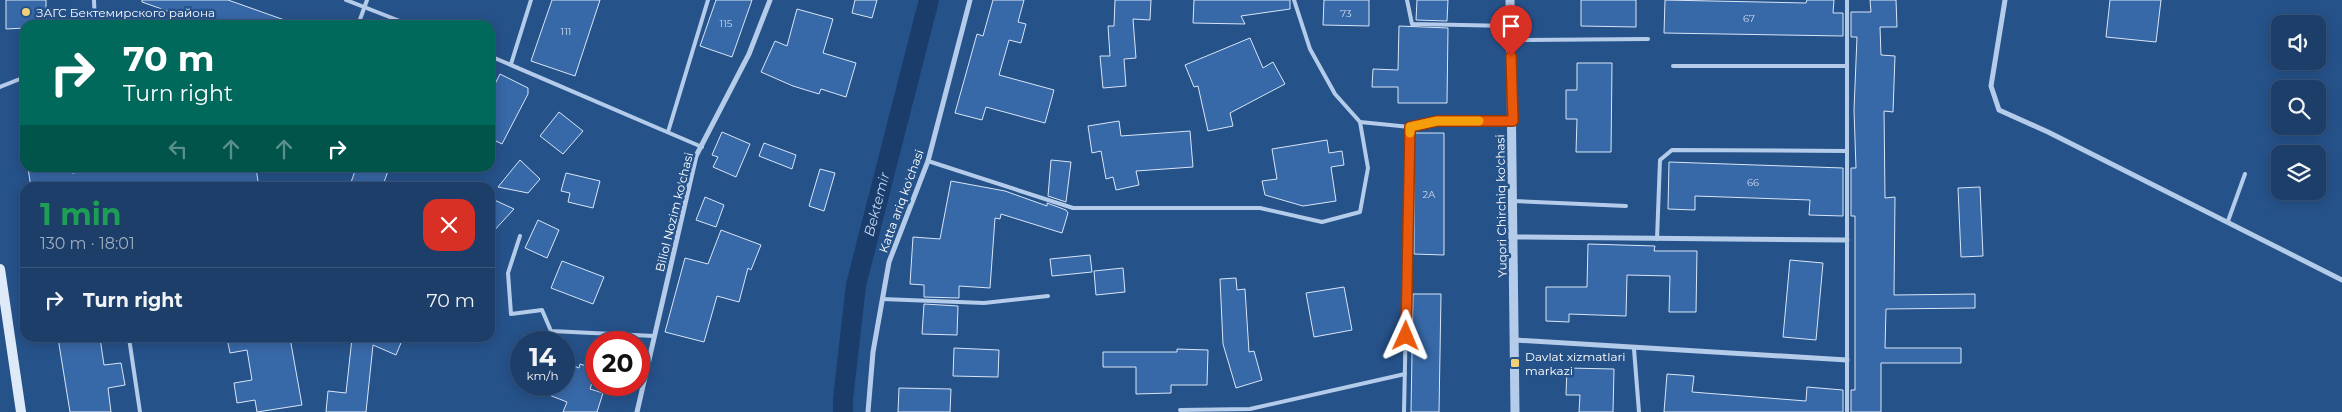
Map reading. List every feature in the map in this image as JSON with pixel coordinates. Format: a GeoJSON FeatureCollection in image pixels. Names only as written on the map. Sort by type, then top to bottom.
{"type":"FeatureCollection","features":[{"type":"Feature","properties":{"kind":"main road"},"geometry":{"type":"LineString","coordinates":[[0,268],[20,412]]}},
{"type":"Feature","properties":{"kind":"street","name":"Biliol Nozim ko'chasi"},"geometry":{"type":"LineString","coordinates":[[637,412],[696,156],[749,54],[770,0]]}},
{"type":"Feature","properties":{"kind":"street","name":"Katta ariq ko'chasi"},"geometry":{"type":"LineString","coordinates":[[868,412],[872,352],[889,262],[928,160],[970,0]]}},
{"type":"Feature","properties":{"kind":"street","name":"Yuqori Chirchiq ko'chasi"},"geometry":{"type":"LineString","coordinates":[[1510,0],[1513,121],[1515,412]]}},
{"type":"Feature","properties":{"kind":"street"},"geometry":{"type":"LineString","coordinates":[[2006,0],[1991,86],[1999,110],[2048,132],[2228,221],[2342,280]]}},
{"type":"Feature","properties":{"kind":"street"},"geometry":{"type":"LineString","coordinates":[[1514,237],[1847,240]]}},
{"type":"Feature","properties":{"kind":"street"},"geometry":{"type":"LineString","coordinates":[[1515,340],[1634,349],[1847,360]]}},
{"type":"Feature","properties":{"kind":"lane"},"geometry":{"type":"LineString","coordinates":[[94,0],[95,20]]}},
{"type":"Feature","properties":{"kind":"lane"},"geometry":{"type":"LineString","coordinates":[[346,0],[398,20]]}},
{"type":"Feature","properties":{"kind":"lane"},"geometry":{"type":"LineString","coordinates":[[360,20],[367,0]]}},
{"type":"Feature","properties":{"kind":"lane"},"geometry":{"type":"LineString","coordinates":[[511,64],[531,0]]}},
{"type":"Feature","properties":{"kind":"lane"},"geometry":{"type":"LineString","coordinates":[[668,132],[708,0]]}},
{"type":"Feature","properties":{"kind":"lane"},"geometry":{"type":"LineString","coordinates":[[928,160],[1073,208],[1260,208],[1322,222],[1360,212],[1368,168],[1360,122],[1335,94],[1310,49],[1294,0]]}},
{"type":"Feature","properties":{"kind":"lane"},"geometry":{"type":"LineString","coordinates":[[1408,0],[1412,24],[1511,26]]}},
{"type":"Feature","properties":{"kind":"lane"},"geometry":{"type":"LineString","coordinates":[[1847,0],[1847,412]]}},
{"type":"Feature","properties":{"kind":"lane"},"geometry":{"type":"LineString","coordinates":[[1511,40],[1648,39]]}},
{"type":"Feature","properties":{"kind":"lane"},"geometry":{"type":"LineString","coordinates":[[495,58],[702,147]]}},
{"type":"Feature","properties":{"kind":"lane"},"geometry":{"type":"LineString","coordinates":[[1673,66],[1847,66]]}},
{"type":"Feature","properties":{"kind":"lane"},"geometry":{"type":"LineString","coordinates":[[0,87],[20,79]]}},
{"type":"Feature","properties":{"kind":"lane"},"geometry":{"type":"LineString","coordinates":[[1360,122],[1410,127],[1437,121],[1513,121]]}},
{"type":"Feature","properties":{"kind":"lane"},"geometry":{"type":"LineString","coordinates":[[1404,412],[1410,127]]}},
{"type":"Feature","properties":{"kind":"lane"},"geometry":{"type":"LineString","coordinates":[[1658,239],[1660,160],[1672,150],[1847,151]]}},
{"type":"Feature","properties":{"kind":"lane"},"geometry":{"type":"LineString","coordinates":[[2228,221],[2245,174]]}},
{"type":"Feature","properties":{"kind":"lane"},"geometry":{"type":"LineString","coordinates":[[1513,201],[1626,206]]}},
{"type":"Feature","properties":{"kind":"lane"},"geometry":{"type":"LineString","coordinates":[[520,236],[508,273],[511,314],[542,310],[551,331],[654,336]]}},
{"type":"Feature","properties":{"kind":"lane"},"geometry":{"type":"LineString","coordinates":[[882,299],[984,303],[1048,296]]}},
{"type":"Feature","properties":{"kind":"lane"},"geometry":{"type":"LineString","coordinates":[[130,342],[140,412]]}},
{"type":"Feature","properties":{"kind":"lane"},"geometry":{"type":"LineString","coordinates":[[1634,349],[1640,412]]}},
{"type":"Feature","properties":{"kind":"lane"},"geometry":{"type":"LineString","coordinates":[[1180,410],[1250,408],[1405,374]]}},
{"type":"Feature","properties":{"kind":"building","name":"ЗАГС Бектемирского района"},"geometry":{"type":"Polygon","coordinates":[[[6,0],[46,0],[46,20],[20,20],[20,28],[6,29],[6,0]]]}},
{"type":"Feature","properties":{"kind":"building"},"geometry":{"type":"Polygon","coordinates":[[[142,0],[228,0],[285,20],[193,20],[142,2],[142,0]]]}},
{"type":"Feature","properties":{"kind":"building"},"geometry":{"type":"Polygon","coordinates":[[[552,0],[600,0],[575,76],[531,61],[552,0]]]}},
{"type":"Feature","properties":{"kind":"building"},"geometry":{"type":"Polygon","coordinates":[[[716,0],[752,0],[732,57],[700,46],[716,0]]]}},
{"type":"Feature","properties":{"kind":"building"},"geometry":{"type":"Polygon","coordinates":[[[855,0],[877,0],[872,18],[852,13],[855,0]]]}},
{"type":"Feature","properties":{"kind":"building"},"geometry":{"type":"Polygon","coordinates":[[[993,0],[1024,0],[1018,22],[1026,24],[1021,43],[1009,40],[999,75],[1054,90],[1045,123],[986,107],[982,120],[955,113],[977,34],[983,36],[993,0]]]}},
{"type":"Feature","properties":{"kind":"building"},"geometry":{"type":"Polygon","coordinates":[[[1115,0],[1151,0],[1150,20],[1133,19],[1136,58],[1124,59],[1126,86],[1103,88],[1100,56],[1110,56],[1108,26],[1114,26],[1115,0]]]}},
{"type":"Feature","properties":{"kind":"building"},"geometry":{"type":"Polygon","coordinates":[[[1194,0],[1290,0],[1290,9],[1241,16],[1245,24],[1193,23],[1194,0]]]}},
{"type":"Feature","properties":{"kind":"building"},"geometry":{"type":"Polygon","coordinates":[[[1324,0],[1369,0],[1369,26],[1323,25],[1324,0]]]}},
{"type":"Feature","properties":{"kind":"building"},"geometry":{"type":"Polygon","coordinates":[[[1417,0],[1448,0],[1447,21],[1416,20],[1417,0]]]}},
{"type":"Feature","properties":{"kind":"building"},"geometry":{"type":"Polygon","coordinates":[[[1581,0],[1636,0],[1636,27],[1581,26],[1581,0]]]}},
{"type":"Feature","properties":{"kind":"building"},"geometry":{"type":"Polygon","coordinates":[[[1665,0],[1806,3],[1807,0],[1834,0],[1833,13],[1843,13],[1843,36],[1664,33],[1665,0]]]}},
{"type":"Feature","properties":{"kind":"building"},"geometry":{"type":"Polygon","coordinates":[[[1870,0],[1896,0],[1897,27],[1880,27],[1881,55],[1895,56],[1893,112],[1884,111],[1885,198],[1895,197],[1894,295],[1975,294],[1975,308],[1886,309],[1885,348],[1961,348],[1961,363],[1881,363],[1881,412],[1851,412],[1851,390],[1855,390],[1855,216],[1851,216],[1851,168],[1856,168],[1854,110],[1857,37],[1851,37],[1851,12],[1871,12],[1870,0]]]}},
{"type":"Feature","properties":{"kind":"building"},"geometry":{"type":"Polygon","coordinates":[[[2110,0],[2161,0],[2156,42],[2106,37],[2110,0]]]}},
{"type":"Feature","properties":{"kind":"building"},"geometry":{"type":"Polygon","coordinates":[[[797,9],[833,19],[823,53],[856,63],[846,97],[821,89],[819,94],[793,86],[761,72],[775,41],[787,46],[797,9]]]}},
{"type":"Feature","properties":{"kind":"building"},"geometry":{"type":"Polygon","coordinates":[[[1399,26],[1448,28],[1447,103],[1398,103],[1398,87],[1372,87],[1373,69],[1398,70],[1399,26]]]}},
{"type":"Feature","properties":{"kind":"building"},"geometry":{"type":"Polygon","coordinates":[[[1250,38],[1263,68],[1273,62],[1285,84],[1230,113],[1233,126],[1208,131],[1198,86],[1194,87],[1185,65],[1250,38]]]}},
{"type":"Feature","properties":{"kind":"building"},"geometry":{"type":"Polygon","coordinates":[[[1577,63],[1612,63],[1611,152],[1576,152],[1577,119],[1566,119],[1566,90],[1577,90],[1577,63]]]}},
{"type":"Feature","properties":{"kind":"building"},"geometry":{"type":"Polygon","coordinates":[[[500,74],[528,88],[528,94],[502,144],[495,140],[495,84],[500,74]]]}},
{"type":"Feature","properties":{"kind":"building"},"geometry":{"type":"Polygon","coordinates":[[[559,112],[583,131],[563,154],[540,136],[559,112]]]}},
{"type":"Feature","properties":{"kind":"building"},"geometry":{"type":"Polygon","coordinates":[[[1119,121],[1121,136],[1190,131],[1193,167],[1136,171],[1139,185],[1116,190],[1113,177],[1106,179],[1101,151],[1092,153],[1088,126],[1119,121]]]}},
{"type":"Feature","properties":{"kind":"building"},"geometry":{"type":"Polygon","coordinates":[[[722,132],[750,144],[736,177],[713,167],[718,157],[712,155],[722,132]]]}},
{"type":"Feature","properties":{"kind":"building"},"geometry":{"type":"Polygon","coordinates":[[[1414,133],[1444,133],[1444,255],[1414,254],[1414,133]]]}},
{"type":"Feature","properties":{"kind":"building"},"geometry":{"type":"Polygon","coordinates":[[[1327,140],[1329,153],[1342,151],[1344,165],[1331,167],[1336,201],[1303,206],[1265,195],[1262,181],[1277,179],[1272,149],[1327,140]]]}},
{"type":"Feature","properties":{"kind":"building"},"geometry":{"type":"Polygon","coordinates":[[[764,143],[796,155],[792,169],[759,156],[764,143]]]}},
{"type":"Feature","properties":{"kind":"building"},"geometry":{"type":"Polygon","coordinates":[[[520,160],[540,179],[528,193],[498,187],[520,160]]]}},
{"type":"Feature","properties":{"kind":"building"},"geometry":{"type":"Polygon","coordinates":[[[1051,160],[1071,162],[1066,202],[1048,196],[1051,160]]]}},
{"type":"Feature","properties":{"kind":"building"},"geometry":{"type":"Polygon","coordinates":[[[1669,162],[1843,168],[1843,216],[1809,215],[1810,200],[1695,196],[1695,210],[1668,209],[1669,162]]]}},
{"type":"Feature","properties":{"kind":"building"},"geometry":{"type":"Polygon","coordinates":[[[820,169],[835,173],[824,211],[809,206],[820,169]]]}},
{"type":"Feature","properties":{"kind":"building"},"geometry":{"type":"Polygon","coordinates":[[[29,172],[257,172],[258,182],[30,182],[29,172]]]}},
{"type":"Feature","properties":{"kind":"building"},"geometry":{"type":"Polygon","coordinates":[[[355,172],[388,172],[384,182],[351,182],[355,172]]]}},
{"type":"Feature","properties":{"kind":"building"},"geometry":{"type":"Polygon","coordinates":[[[566,173],[600,181],[593,208],[568,202],[570,193],[561,191],[566,173]]]}},
{"type":"Feature","properties":{"kind":"building"},"geometry":{"type":"Polygon","coordinates":[[[951,181],[1005,191],[1047,206],[1047,203],[1066,210],[1068,213],[1062,233],[1001,214],[1000,219],[995,218],[990,288],[959,286],[959,298],[924,297],[924,285],[910,284],[913,237],[940,239],[951,181]]]}},
{"type":"Feature","properties":{"kind":"building"},"geometry":{"type":"Polygon","coordinates":[[[1980,187],[1983,256],[1961,257],[1958,188],[1980,187]]]}},
{"type":"Feature","properties":{"kind":"building"},"geometry":{"type":"Polygon","coordinates":[[[705,197],[724,205],[716,227],[696,220],[705,197]]]}},
{"type":"Feature","properties":{"kind":"building"},"geometry":{"type":"Polygon","coordinates":[[[495,200],[514,209],[495,230],[495,200]]]}},
{"type":"Feature","properties":{"kind":"building"},"geometry":{"type":"Polygon","coordinates":[[[538,220],[559,230],[547,258],[525,248],[538,220]]]}},
{"type":"Feature","properties":{"kind":"building"},"geometry":{"type":"Polygon","coordinates":[[[721,230],[761,245],[751,270],[748,268],[739,302],[717,296],[704,342],[665,332],[685,258],[708,264],[721,230]]]}},
{"type":"Feature","properties":{"kind":"building"},"geometry":{"type":"Polygon","coordinates":[[[1588,244],[1655,246],[1654,251],[1697,251],[1696,312],[1669,312],[1670,276],[1627,275],[1626,316],[1569,314],[1569,322],[1546,321],[1546,287],[1587,287],[1588,244]]]}},
{"type":"Feature","properties":{"kind":"building"},"geometry":{"type":"Polygon","coordinates":[[[1090,255],[1092,272],[1052,276],[1050,259],[1090,255]]]}},
{"type":"Feature","properties":{"kind":"building"},"geometry":{"type":"Polygon","coordinates":[[[1790,260],[1823,263],[1816,340],[1783,337],[1790,260]]]}},
{"type":"Feature","properties":{"kind":"building"},"geometry":{"type":"Polygon","coordinates":[[[562,261],[604,277],[593,304],[551,288],[562,261]]]}},
{"type":"Feature","properties":{"kind":"building"},"geometry":{"type":"Polygon","coordinates":[[[1123,268],[1125,292],[1096,295],[1094,271],[1123,268]]]}},
{"type":"Feature","properties":{"kind":"building"},"geometry":{"type":"Polygon","coordinates":[[[1236,278],[1237,290],[1245,289],[1249,352],[1254,351],[1262,380],[1236,388],[1223,344],[1220,279],[1236,278]]]}},
{"type":"Feature","properties":{"kind":"building"},"geometry":{"type":"Polygon","coordinates":[[[1344,287],[1352,330],[1314,337],[1306,293],[1344,287]]]}},
{"type":"Feature","properties":{"kind":"building"},"geometry":{"type":"Polygon","coordinates":[[[1413,294],[1441,294],[1439,412],[1411,412],[1413,294]]]}},
{"type":"Feature","properties":{"kind":"building"},"geometry":{"type":"Polygon","coordinates":[[[924,304],[958,306],[957,335],[922,334],[924,304]]]}},
{"type":"Feature","properties":{"kind":"building"},"geometry":{"type":"Polygon","coordinates":[[[59,342],[101,342],[104,365],[121,363],[125,385],[108,388],[111,412],[70,412],[59,342]]]}},
{"type":"Feature","properties":{"kind":"building"},"geometry":{"type":"Polygon","coordinates":[[[228,342],[291,342],[302,405],[257,412],[255,400],[237,403],[234,383],[252,380],[247,350],[230,353],[228,342]]]}},
{"type":"Feature","properties":{"kind":"building"},"geometry":{"type":"Polygon","coordinates":[[[352,342],[401,342],[396,355],[373,345],[366,412],[326,412],[328,391],[346,393],[352,342]]]}},
{"type":"Feature","properties":{"kind":"building"},"geometry":{"type":"Polygon","coordinates":[[[954,348],[999,350],[998,377],[953,376],[954,348]]]}},
{"type":"Feature","properties":{"kind":"building"},"geometry":{"type":"Polygon","coordinates":[[[1177,349],[1208,350],[1207,385],[1171,385],[1171,393],[1136,394],[1136,367],[1103,367],[1103,352],[1177,352],[1177,349]]]}},
{"type":"Feature","properties":{"kind":"building"},"geometry":{"type":"Polygon","coordinates":[[[580,364],[585,366],[585,396],[602,396],[597,412],[563,412],[567,402],[552,396],[575,396],[575,366],[579,368],[580,364]]]}},
{"type":"Feature","properties":{"kind":"building"},"geometry":{"type":"Polygon","coordinates":[[[1567,368],[1614,369],[1613,412],[1579,412],[1580,395],[1566,395],[1567,368]]]}},
{"type":"Feature","properties":{"kind":"building"},"geometry":{"type":"Polygon","coordinates":[[[1667,374],[1694,376],[1692,392],[1806,401],[1807,387],[1843,390],[1843,412],[1664,412],[1667,374]]]}},
{"type":"Feature","properties":{"kind":"building"},"geometry":{"type":"Polygon","coordinates":[[[899,388],[951,389],[950,412],[898,412],[899,388]]]}},
{"type":"Feature","properties":{"kind":"waterway","name":"Bektemir"},"geometry":{"type":"LineString","coordinates":[[843,412],[856,285],[929,0]]}},
{"type":"Feature","properties":{"kind":"slow traffic"},"geometry":{"type":"LineString","coordinates":[[1410,133],[1410,127],[1437,121],[1479,121]]}},
{"type":"Feature","properties":{"kind":"place","name":"ЗАГС Бектемирского района"},"geometry":{"type":"Point","coordinates":[26,12]}},
{"type":"Feature","properties":{"kind":"place","name":"Davlat xizmatlari markazi"},"geometry":{"type":"Point","coordinates":[1515,363]}},
{"type":"Feature","properties":{"kind":"route"},"geometry":{"type":"LineString","coordinates":[[1406,336],[1410,127],[1437,121],[1513,121],[1511,56]]}}]}
